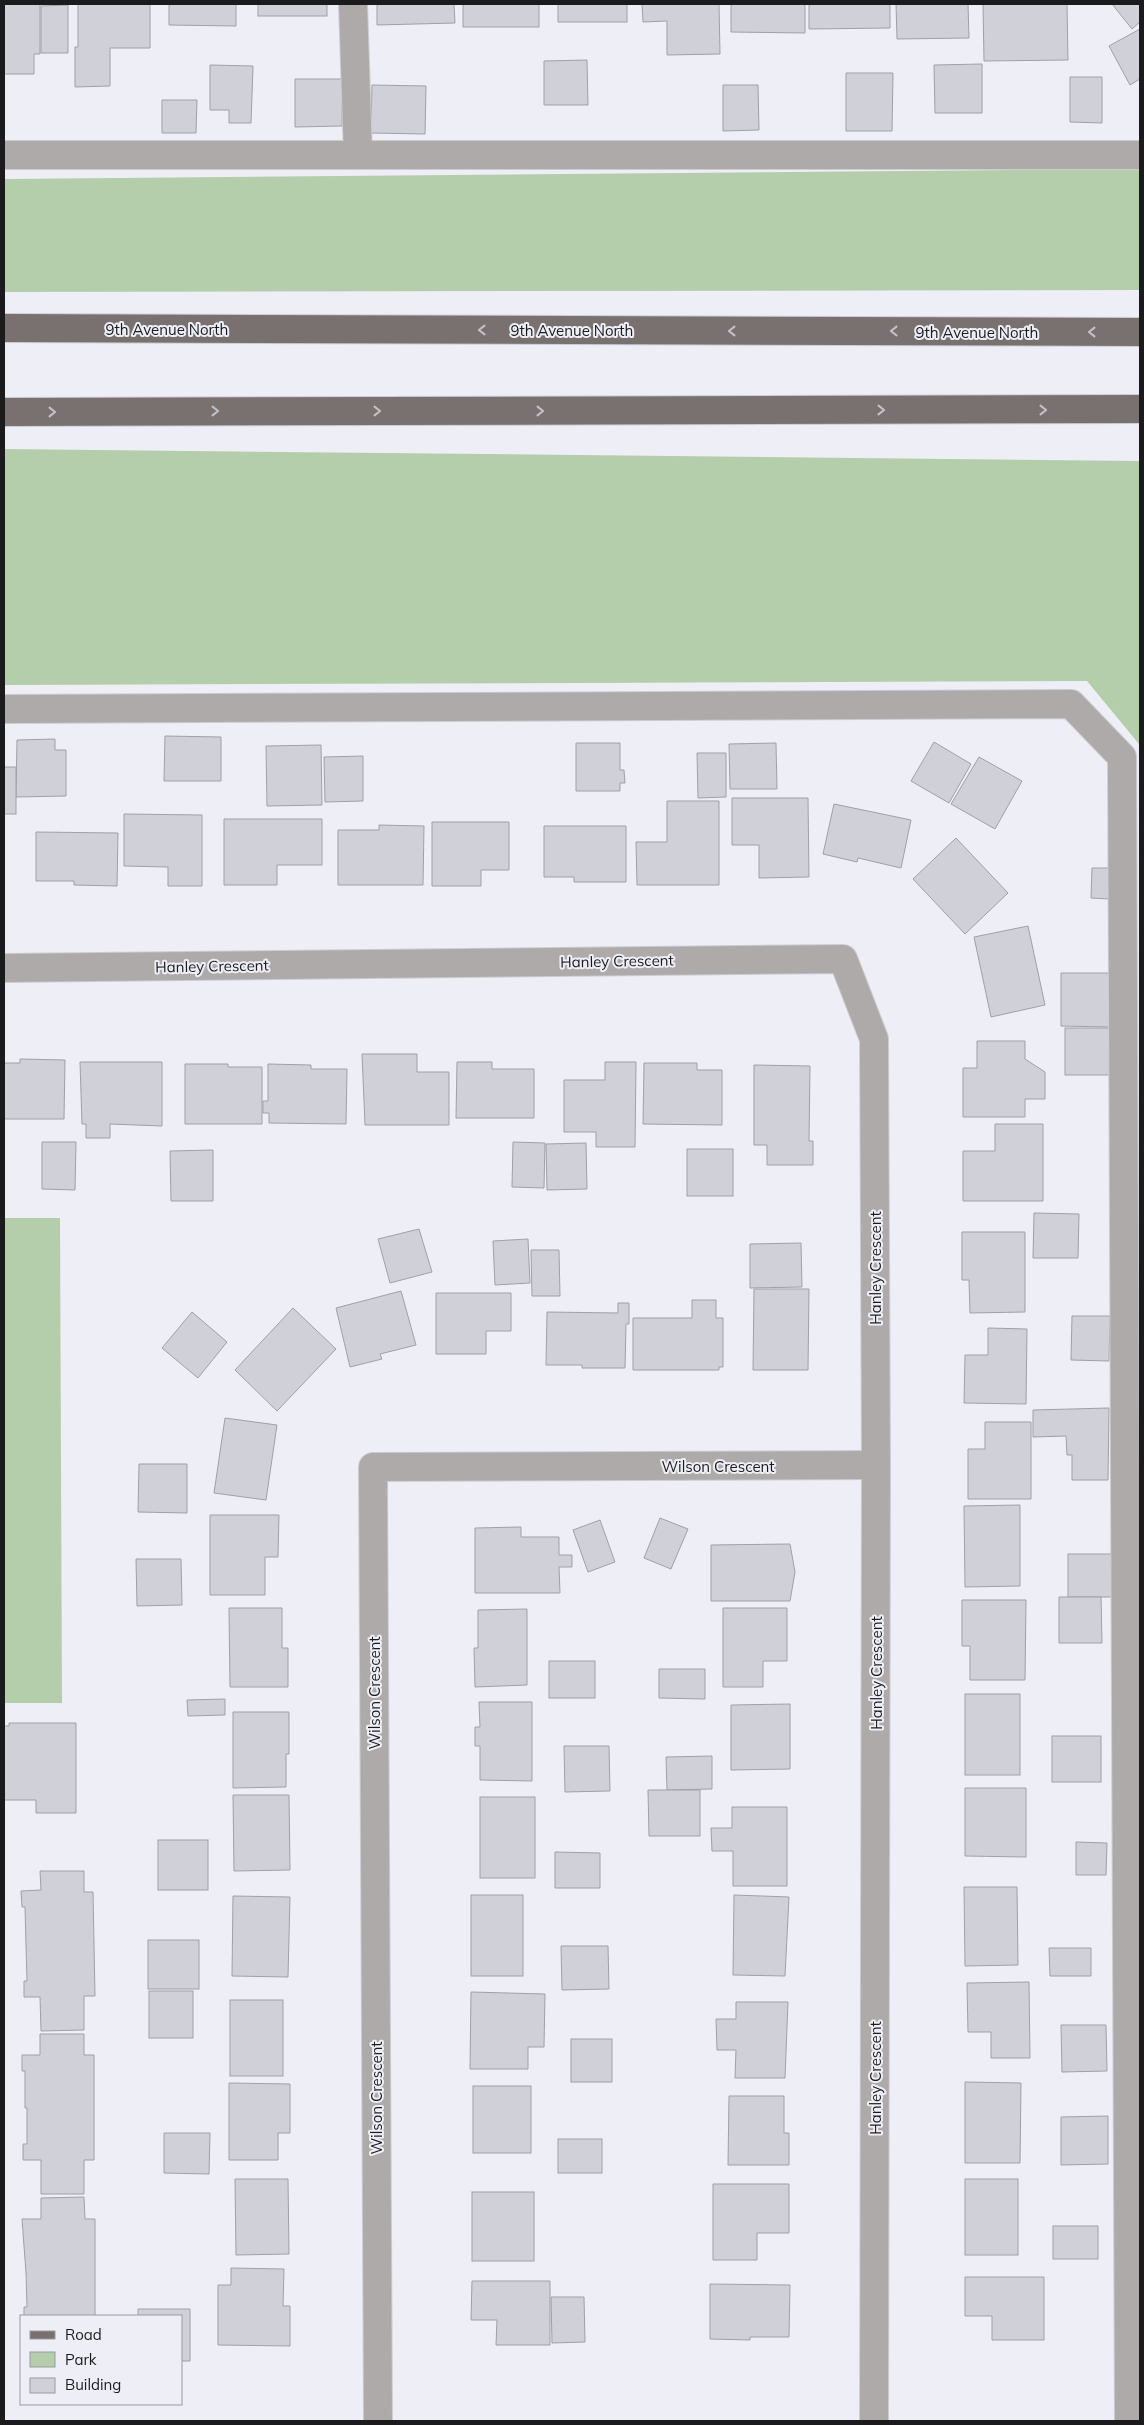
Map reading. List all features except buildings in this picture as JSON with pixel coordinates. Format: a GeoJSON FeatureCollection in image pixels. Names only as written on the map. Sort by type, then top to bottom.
{"type":"FeatureCollection","features":[{"type":"Feature","properties":{"kind":"main road","name":"9th Avenue North"},"geometry":{"type":"LineString","coordinates":[[4,328],[1140,332]]}},
{"type":"Feature","properties":{"kind":"main road"},"geometry":{"type":"LineString","coordinates":[[4,412],[1140,410]]}},
{"type":"Feature","properties":{"kind":"street"},"geometry":{"type":"LineString","coordinates":[[354,4],[358,155]]}},
{"type":"Feature","properties":{"kind":"street"},"geometry":{"type":"LineString","coordinates":[[4,155],[1140,155]]}},
{"type":"Feature","properties":{"kind":"street"},"geometry":{"type":"LineString","coordinates":[[4,710],[1072,704],[1122,756],[1129,2421]]}},
{"type":"Feature","properties":{"kind":"street","name":"Hanley Crescent"},"geometry":{"type":"LineString","coordinates":[[4,968],[843,959],[874,1039],[876,1466],[874,2421]]}},
{"type":"Feature","properties":{"kind":"street","name":"Wilson Crescent"},"geometry":{"type":"LineString","coordinates":[[378,2421],[373,1467],[876,1466]]}},
{"type":"Feature","properties":{"kind":"green space"},"geometry":{"type":"Polygon","coordinates":[[[1140,166],[1140,290],[4,292],[4,179],[1127,169],[1140,166]]]}},
{"type":"Feature","properties":{"kind":"green space"},"geometry":{"type":"Polygon","coordinates":[[[4,449],[1140,461],[1140,931],[1139,744],[1087,681],[4,685],[4,449]]]}},
{"type":"Feature","properties":{"kind":"green space"},"geometry":{"type":"Polygon","coordinates":[[[4,1218],[60,1218],[62,1703],[4,1703],[4,1218]]]}}]}
